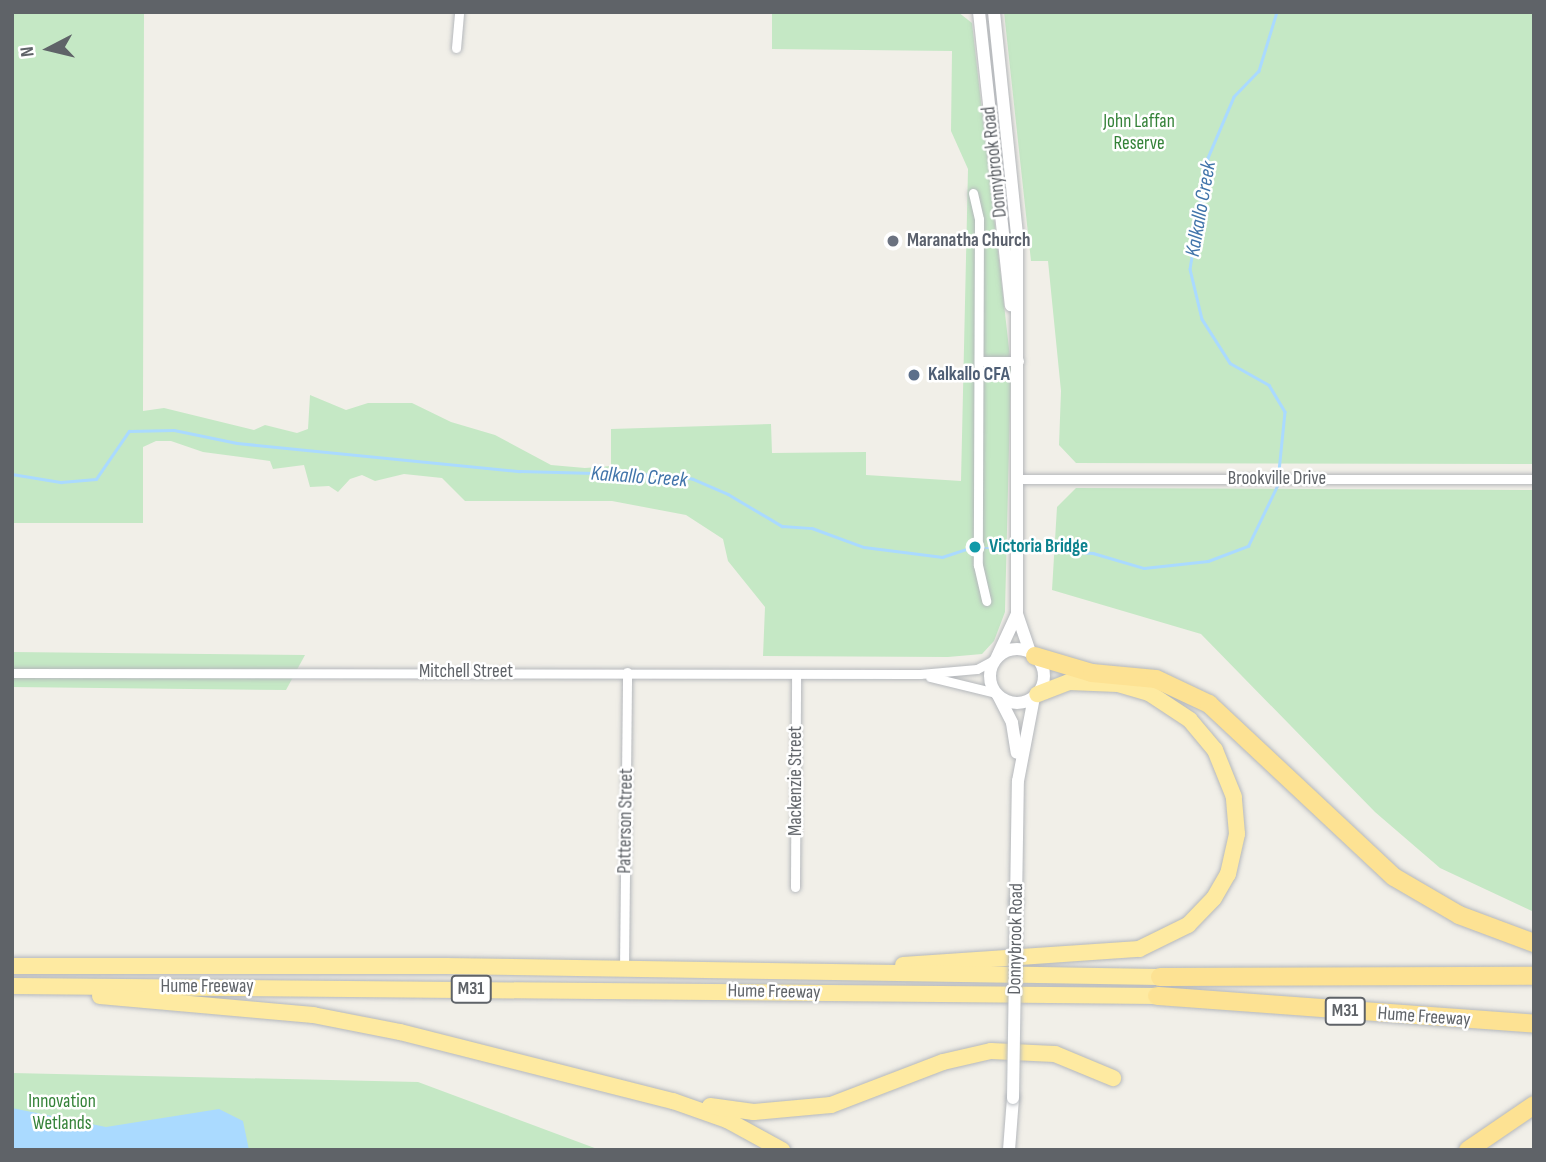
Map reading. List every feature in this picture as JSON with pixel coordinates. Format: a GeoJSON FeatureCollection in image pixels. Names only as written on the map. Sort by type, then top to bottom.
{"type":"FeatureCollection","features":[{"type":"Feature","properties":{"kind":"highway"},"geometry":{"type":"LineString","coordinates":[[1032,654],[1092,673],[1156,680],[1209,704],[1394,877],[1459,915],[1534,943]]}},
{"type":"Feature","properties":{"kind":"highway"},"geometry":{"type":"LineString","coordinates":[[803,973],[1127,951],[1162,941],[1205,910],[1228,874],[1237,834],[1230,784],[1204,735],[1172,706],[1118,684],[1069,682],[1035,695]]}},
{"type":"Feature","properties":{"kind":"highway","name":"Hume Freeway"},"geometry":{"type":"LineString","coordinates":[[12,966],[624,969],[1160,977],[1534,976]]}},
{"type":"Feature","properties":{"kind":"highway"},"geometry":{"type":"LineString","coordinates":[[12,988],[313,1015],[400,1032],[673,1101],[727,1120],[782,1150]]}},
{"type":"Feature","properties":{"kind":"highway","name":"Hume Freeway"},"geometry":{"type":"LineString","coordinates":[[12,988],[1157,996],[1534,1024]]}},
{"type":"Feature","properties":{"kind":"highway"},"geometry":{"type":"LineString","coordinates":[[673,1101],[754,1112],[814,1108],[858,1098],[943,1062],[990,1051],[1055,1054],[1113,1078]]}},
{"type":"Feature","properties":{"kind":"highway"},"geometry":{"type":"LineString","coordinates":[[1468,1150],[1534,1105]]}},
{"type":"Feature","properties":{"kind":"main road","name":"Donnybrook Road"},"geometry":{"type":"LineString","coordinates":[[979,12],[1018,358]]}},
{"type":"Feature","properties":{"kind":"main road","name":"Donnybrook Road"},"geometry":{"type":"LineString","coordinates":[[994,12],[1017,233],[1017,614],[1032,654]]}},
{"type":"Feature","properties":{"kind":"main road","name":"Donnybrook Road"},"geometry":{"type":"LineString","coordinates":[[995,659],[1017,614]]}},
{"type":"Feature","properties":{"kind":"main road"},"geometry":{"type":"LineString","coordinates":[[1012,649],[1032,654],[1044,679],[1035,695],[1020,703],[997,694],[989,674],[995,659],[1012,649]]}},
{"type":"Feature","properties":{"kind":"main road","name":"Donnybrook Road"},"geometry":{"type":"LineString","coordinates":[[997,694],[1012,723],[1018,781],[1011,1150]]}},
{"type":"Feature","properties":{"kind":"main road","name":"Donnybrook Road"},"geometry":{"type":"LineString","coordinates":[[1018,781],[1035,695]]}},
{"type":"Feature","properties":{"kind":"street"},"geometry":{"type":"LineString","coordinates":[[456,48],[459,12]]}},
{"type":"Feature","properties":{"kind":"street","name":"Donnybrook Road"},"geometry":{"type":"LineString","coordinates":[[973,193],[979,219],[978,558],[986,601]]}},
{"type":"Feature","properties":{"kind":"street"},"geometry":{"type":"LineString","coordinates":[[979,361],[1018,358]]}},
{"type":"Feature","properties":{"kind":"street","name":"Brookville Drive"},"geometry":{"type":"LineString","coordinates":[[1019,479],[1534,479]]}},
{"type":"Feature","properties":{"kind":"street","name":"Mitchell Street"},"geometry":{"type":"LineString","coordinates":[[12,673],[920,674],[977,668],[995,659]]}},
{"type":"Feature","properties":{"kind":"street","name":"Patterson Street"},"geometry":{"type":"LineString","coordinates":[[624,969],[627,672]]}},
{"type":"Feature","properties":{"kind":"street","name":"Mitchell Street"},"geometry":{"type":"LineString","coordinates":[[920,674],[997,694]]}},
{"type":"Feature","properties":{"kind":"street","name":"Mackenzie Street"},"geometry":{"type":"LineString","coordinates":[[795,887],[796,675]]}},
{"type":"Feature","properties":{"kind":"green space"},"geometry":{"type":"Polygon","coordinates":[[[12,12],[144,12],[143,411],[164,408],[254,430],[265,425],[297,433],[308,429],[310,395],[346,410],[368,403],[412,403],[451,422],[495,435],[551,465],[585,468],[611,466],[611,429],[771,424],[772,453],[866,452],[866,475],[961,481],[968,169],[951,131],[952,51],[772,49],[772,12],[958,12],[972,23],[1011,366],[1005,612],[994,641],[982,654],[948,657],[763,656],[765,607],[728,561],[723,539],[686,515],[612,501],[465,501],[442,478],[404,474],[375,481],[362,475],[350,479],[338,492],[329,486],[310,487],[304,465],[273,469],[270,461],[203,452],[171,441],[156,441],[143,447],[143,523],[12,523],[12,12]]]}},
{"type":"Feature","properties":{"kind":"green space","name":"John Laffan Reserve"},"geometry":{"type":"Polygon","coordinates":[[[1004,12],[1534,12],[1534,464],[1076,463],[1059,445],[1061,391],[1048,261],[1031,261],[1004,12]]]}},
{"type":"Feature","properties":{"kind":"green space"},"geometry":{"type":"Polygon","coordinates":[[[1076,488],[1534,490],[1534,912],[1440,868],[1375,812],[1201,634],[1052,590],[1057,507],[1076,488]]]}},
{"type":"Feature","properties":{"kind":"green space"},"geometry":{"type":"Polygon","coordinates":[[[12,652],[305,655],[286,690],[12,687],[12,652]]]}},
{"type":"Feature","properties":{"kind":"green space","name":"Innovation Wetlands"},"geometry":{"type":"Polygon","coordinates":[[[12,1073],[418,1082],[600,1150],[12,1150],[12,1073]]]}},
{"type":"Feature","properties":{"kind":"water"},"geometry":{"type":"Polygon","coordinates":[[[12,1108],[106,1127],[219,1109],[243,1121],[249,1150],[12,1150],[12,1108]]]}},
{"type":"Feature","properties":{"kind":"waterway","name":"Kalkallo Creek"},"geometry":{"type":"LineString","coordinates":[[1277,12],[1259,71],[1234,97],[1208,158],[1190,269],[1202,319],[1230,363],[1269,385],[1285,412],[1279,471]]}},
{"type":"Feature","properties":{"kind":"waterway","name":"Kalkallo Creek"},"geometry":{"type":"LineString","coordinates":[[12,474],[61,482],[96,479],[129,431],[174,430],[237,443],[520,471],[669,475],[693,479],[728,494],[782,526],[812,528],[864,547],[942,557],[969,548],[1014,548]]}},
{"type":"Feature","properties":{"kind":"waterway","name":"Kalkallo Creek"},"geometry":{"type":"LineString","coordinates":[[1021,549],[1093,553],[1144,568],[1208,561],[1248,546],[1277,486]]}},
{"type":"Feature","properties":{"kind":"place","name":"Maranatha Church"},"geometry":{"type":"Point","coordinates":[893,241]}},
{"type":"Feature","properties":{"kind":"place","name":"Kalkallo CFA"},"geometry":{"type":"Point","coordinates":[914,375]}},
{"type":"Feature","properties":{"kind":"place","name":"Victoria Bridge"},"geometry":{"type":"Point","coordinates":[975,547]}}]}
